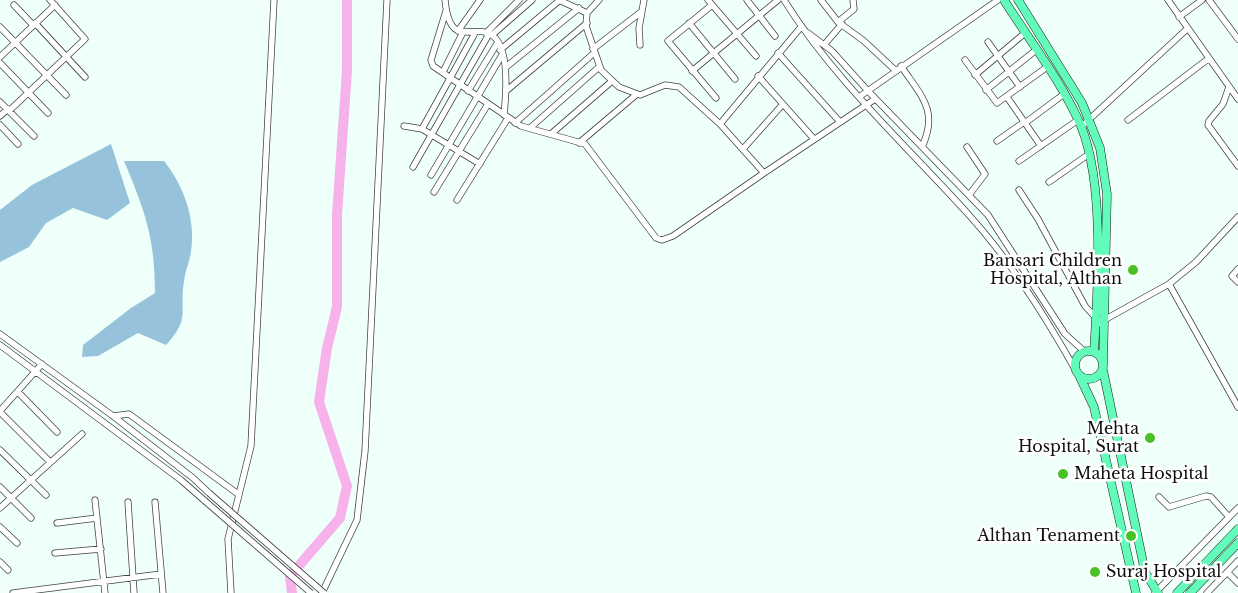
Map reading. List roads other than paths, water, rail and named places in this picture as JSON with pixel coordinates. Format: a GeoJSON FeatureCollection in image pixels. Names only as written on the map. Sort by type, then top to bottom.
{"type":"FeatureCollection","features":[{"type":"Feature","properties":{"kind":"main road"},"geometry":{"type":"LineString","coordinates":[[1004,0],[1064,94],[1080,124],[1089,154],[1095,196],[1103,368],[1092,379],[1077,373]]}},
{"type":"Feature","properties":{"kind":"main road"},"geometry":{"type":"LineString","coordinates":[[1018,0],[1074,88],[1091,119],[1100,148],[1107,194],[1100,321],[1094,352]]}},
{"type":"Feature","properties":{"kind":"main road"},"geometry":{"type":"LineString","coordinates":[[1136,593],[1094,407],[1077,373],[1075,362],[1085,352],[1094,352],[1101,357],[1145,572],[1156,592]]}},
{"type":"Feature","properties":{"kind":"main road"},"geometry":{"type":"LineString","coordinates":[[1177,593],[1238,529]]}},
{"type":"Feature","properties":{"kind":"main road"},"geometry":{"type":"LineString","coordinates":[[1190,593],[1238,543]]}},
{"type":"Feature","properties":{"kind":"street"},"geometry":{"type":"LineString","coordinates":[[231,593],[228,539],[251,446],[274,0]]}},
{"type":"Feature","properties":{"kind":"street"},"geometry":{"type":"LineString","coordinates":[[0,334],[193,478],[323,593],[357,520],[360,509],[366,451],[387,0]]}},
{"type":"Feature","properties":{"kind":"street"},"geometry":{"type":"LineString","coordinates":[[445,0],[446,12],[452,25],[461,31],[489,34],[498,42],[506,67],[506,117],[458,200]]}},
{"type":"Feature","properties":{"kind":"street"},"geometry":{"type":"LineString","coordinates":[[443,72],[461,31],[480,0]]}},
{"type":"Feature","properties":{"kind":"street"},"geometry":{"type":"LineString","coordinates":[[412,167],[489,34],[519,0]]}},
{"type":"Feature","properties":{"kind":"street"},"geometry":{"type":"LineString","coordinates":[[489,34],[532,0]]}},
{"type":"Feature","properties":{"kind":"street"},"geometry":{"type":"LineString","coordinates":[[430,176],[478,97],[501,52],[560,0],[579,8],[587,14]]}},
{"type":"Feature","properties":{"kind":"street"},"geometry":{"type":"LineString","coordinates":[[640,45],[638,37],[644,0]]}},
{"type":"Feature","properties":{"kind":"street"},"geometry":{"type":"LineString","coordinates":[[747,0],[776,36]]}},
{"type":"Feature","properties":{"kind":"street"},"geometry":{"type":"LineString","coordinates":[[692,71],[778,0]]}},
{"type":"Feature","properties":{"kind":"street"},"geometry":{"type":"LineString","coordinates":[[784,0],[801,27],[859,97],[988,237],[1055,335],[1077,373]]}},
{"type":"Feature","properties":{"kind":"street"},"geometry":{"type":"LineString","coordinates":[[821,0],[840,23],[864,41],[895,70]]}},
{"type":"Feature","properties":{"kind":"street"},"geometry":{"type":"LineString","coordinates":[[824,45],[840,23],[854,9],[853,0]]}},
{"type":"Feature","properties":{"kind":"street"},"geometry":{"type":"LineString","coordinates":[[859,97],[895,70],[998,0]]}},
{"type":"Feature","properties":{"kind":"street"},"geometry":{"type":"LineString","coordinates":[[1168,0],[1238,99]]}},
{"type":"Feature","properties":{"kind":"street"},"geometry":{"type":"LineString","coordinates":[[1179,17],[1202,0]]}},
{"type":"Feature","properties":{"kind":"street"},"geometry":{"type":"LineString","coordinates":[[1209,0],[1238,39]]}},
{"type":"Feature","properties":{"kind":"street"},"geometry":{"type":"LineString","coordinates":[[595,1],[587,14],[587,23],[599,67],[612,81],[619,87],[637,94],[648,93],[665,85],[675,86],[720,124],[764,173]]}},
{"type":"Feature","properties":{"kind":"street"},"geometry":{"type":"LineString","coordinates":[[0,57],[34,24],[52,2],[85,39],[48,75],[0,116]]}},
{"type":"Feature","properties":{"kind":"street"},"geometry":{"type":"LineString","coordinates":[[716,98],[668,41],[710,3],[756,56]]}},
{"type":"Feature","properties":{"kind":"street"},"geometry":{"type":"LineString","coordinates":[[14,5],[85,77]]}},
{"type":"Feature","properties":{"kind":"street"},"geometry":{"type":"LineString","coordinates":[[506,67],[579,8]]}},
{"type":"Feature","properties":{"kind":"street"},"geometry":{"type":"LineString","coordinates":[[446,12],[431,62],[468,91],[515,123],[585,144],[652,234],[662,240],[673,236],[875,99]]}},
{"type":"Feature","properties":{"kind":"street"},"geometry":{"type":"LineString","coordinates":[[515,123],[594,51],[642,12]]}},
{"type":"Feature","properties":{"kind":"street"},"geometry":{"type":"LineString","coordinates":[[506,91],[587,23]]}},
{"type":"Feature","properties":{"kind":"street"},"geometry":{"type":"LineString","coordinates":[[689,23],[735,79]]}},
{"type":"Feature","properties":{"kind":"street"},"geometry":{"type":"LineString","coordinates":[[0,27],[66,95]]}},
{"type":"Feature","properties":{"kind":"street"},"geometry":{"type":"LineString","coordinates":[[801,27],[832,51],[875,99],[988,215],[1065,334],[1085,352]]}},
{"type":"Feature","properties":{"kind":"street"},"geometry":{"type":"LineString","coordinates":[[720,124],[758,76],[801,27]]}},
{"type":"Feature","properties":{"kind":"street"},"geometry":{"type":"LineString","coordinates":[[1018,161],[1041,146],[1091,119],[1187,29]]}},
{"type":"Feature","properties":{"kind":"street"},"geometry":{"type":"LineString","coordinates":[[422,129],[476,33]]}},
{"type":"Feature","properties":{"kind":"street"},"geometry":{"type":"LineString","coordinates":[[975,75],[1025,33]]}},
{"type":"Feature","properties":{"kind":"street"},"geometry":{"type":"LineString","coordinates":[[468,91],[498,42]]}},
{"type":"Feature","properties":{"kind":"street"},"geometry":{"type":"LineString","coordinates":[[988,42],[1020,87]]}},
{"type":"Feature","properties":{"kind":"street"},"geometry":{"type":"LineString","coordinates":[[986,90],[1010,73],[1036,50]]}},
{"type":"Feature","properties":{"kind":"street"},"geometry":{"type":"LineString","coordinates":[[778,53],[840,122]]}},
{"type":"Feature","properties":{"kind":"street"},"geometry":{"type":"LineString","coordinates":[[1128,120],[1208,58]]}},
{"type":"Feature","properties":{"kind":"street"},"geometry":{"type":"LineString","coordinates":[[964,60],[998,103],[1047,67]]}},
{"type":"Feature","properties":{"kind":"street"},"geometry":{"type":"LineString","coordinates":[[0,63],[48,113]]}},
{"type":"Feature","properties":{"kind":"street"},"geometry":{"type":"LineString","coordinates":[[901,66],[927,106],[930,128],[922,147]]}},
{"type":"Feature","properties":{"kind":"street"},"geometry":{"type":"LineString","coordinates":[[530,128],[599,67]]}},
{"type":"Feature","properties":{"kind":"street"},"geometry":{"type":"LineString","coordinates":[[758,76],[814,139]]}},
{"type":"Feature","properties":{"kind":"street"},"geometry":{"type":"LineString","coordinates":[[550,134],[612,81]]}},
{"type":"Feature","properties":{"kind":"street"},"geometry":{"type":"LineString","coordinates":[[1229,88],[1223,104],[1208,123],[1238,166]]}},
{"type":"Feature","properties":{"kind":"street"},"geometry":{"type":"LineString","coordinates":[[579,142],[637,94]]}},
{"type":"Feature","properties":{"kind":"street"},"geometry":{"type":"LineString","coordinates":[[997,140],[1064,94]]}},
{"type":"Feature","properties":{"kind":"street"},"geometry":{"type":"LineString","coordinates":[[1007,97],[1041,146]]}},
{"type":"Feature","properties":{"kind":"street"},"geometry":{"type":"LineString","coordinates":[[0,102],[34,136]]}},
{"type":"Feature","properties":{"kind":"street"},"geometry":{"type":"LineString","coordinates":[[434,192],[488,104]]}},
{"type":"Feature","properties":{"kind":"street"},"geometry":{"type":"LineString","coordinates":[[743,150],[783,104]]}},
{"type":"Feature","properties":{"kind":"street"},"geometry":{"type":"LineString","coordinates":[[0,125],[18,144]]}},
{"type":"Feature","properties":{"kind":"street"},"geometry":{"type":"LineString","coordinates":[[404,126],[422,129],[480,164]]}},
{"type":"Feature","properties":{"kind":"street"},"geometry":{"type":"LineString","coordinates":[[967,147],[985,174],[969,195]]}},
{"type":"Feature","properties":{"kind":"street"},"geometry":{"type":"LineString","coordinates":[[1049,182],[1089,154]]}},
{"type":"Feature","properties":{"kind":"street"},"geometry":{"type":"LineString","coordinates":[[1019,190],[1038,219],[1085,306],[1100,321],[1169,284],[1196,262],[1238,217]]}},
{"type":"Feature","properties":{"kind":"street"},"geometry":{"type":"LineString","coordinates":[[1238,269],[1232,276],[1238,282]]}},
{"type":"Feature","properties":{"kind":"street"},"geometry":{"type":"LineString","coordinates":[[1169,284],[1237,404]]}},
{"type":"Feature","properties":{"kind":"street"},"geometry":{"type":"LineString","coordinates":[[0,345],[181,480],[311,593]]}},
{"type":"Feature","properties":{"kind":"street"},"geometry":{"type":"LineString","coordinates":[[42,364],[0,411],[50,462]]}},
{"type":"Feature","properties":{"kind":"street"},"geometry":{"type":"LineString","coordinates":[[18,392],[57,432]]}},
{"type":"Feature","properties":{"kind":"street"},"geometry":{"type":"LineString","coordinates":[[111,415],[129,414],[238,494]]}},
{"type":"Feature","properties":{"kind":"street"},"geometry":{"type":"LineString","coordinates":[[0,508],[82,434]]}},
{"type":"Feature","properties":{"kind":"street"},"geometry":{"type":"LineString","coordinates":[[0,450],[46,495]]}},
{"type":"Feature","properties":{"kind":"street"},"geometry":{"type":"LineString","coordinates":[[0,487],[31,518]]}},
{"type":"Feature","properties":{"kind":"street"},"geometry":{"type":"LineString","coordinates":[[1159,497],[1169,507],[1209,496],[1229,517]]}},
{"type":"Feature","properties":{"kind":"street"},"geometry":{"type":"LineString","coordinates":[[95,500],[105,593]]}},
{"type":"Feature","properties":{"kind":"street"},"geometry":{"type":"LineString","coordinates":[[128,502],[134,593]]}},
{"type":"Feature","properties":{"kind":"street"},"geometry":{"type":"LineString","coordinates":[[155,502],[163,593]]}},
{"type":"Feature","properties":{"kind":"street"},"geometry":{"type":"LineString","coordinates":[[1156,592],[1238,508]]}},
{"type":"Feature","properties":{"kind":"street"},"geometry":{"type":"LineString","coordinates":[[57,523],[97,518]]}},
{"type":"Feature","properties":{"kind":"street"},"geometry":{"type":"LineString","coordinates":[[0,527],[17,543]]}},
{"type":"Feature","properties":{"kind":"street"},"geometry":{"type":"LineString","coordinates":[[56,554],[101,549]]}},
{"type":"Feature","properties":{"kind":"street"},"geometry":{"type":"LineString","coordinates":[[1207,593],[1238,561]]}},
{"type":"Feature","properties":{"kind":"street"},"geometry":{"type":"LineString","coordinates":[[0,562],[8,570]]}},
{"type":"Feature","properties":{"kind":"street"},"geometry":{"type":"LineString","coordinates":[[1227,572],[1238,583]]}},
{"type":"Feature","properties":{"kind":"street"},"geometry":{"type":"LineString","coordinates":[[15,592],[42,591],[73,585],[161,574]]}},
{"type":"Feature","properties":{"kind":"street"},"geometry":{"type":"LineString","coordinates":[[73,585],[74,593]]}},
{"type":"Feature","properties":{"kind":"waterway"},"geometry":{"type":"LineString","coordinates":[[292,593],[290,576],[340,518],[347,486],[319,402],[327,348],[337,307],[337,215],[347,70],[347,0]]}},
{"type":"Feature","properties":{"kind":"place","name":"Bansari Children Hospital, Althan"},"geometry":{"type":"Point","coordinates":[1133,270]}},
{"type":"Feature","properties":{"kind":"place","name":"Mehta Hospital, Surat"},"geometry":{"type":"Point","coordinates":[1150,438]}},
{"type":"Feature","properties":{"kind":"place","name":"Maheta Hospital"},"geometry":{"type":"Point","coordinates":[1063,474]}},
{"type":"Feature","properties":{"kind":"place","name":"Althan Tenament"},"geometry":{"type":"Point","coordinates":[1131,536]}},
{"type":"Feature","properties":{"kind":"place","name":"Suraj Hospital"},"geometry":{"type":"Point","coordinates":[1095,572]}}]}
